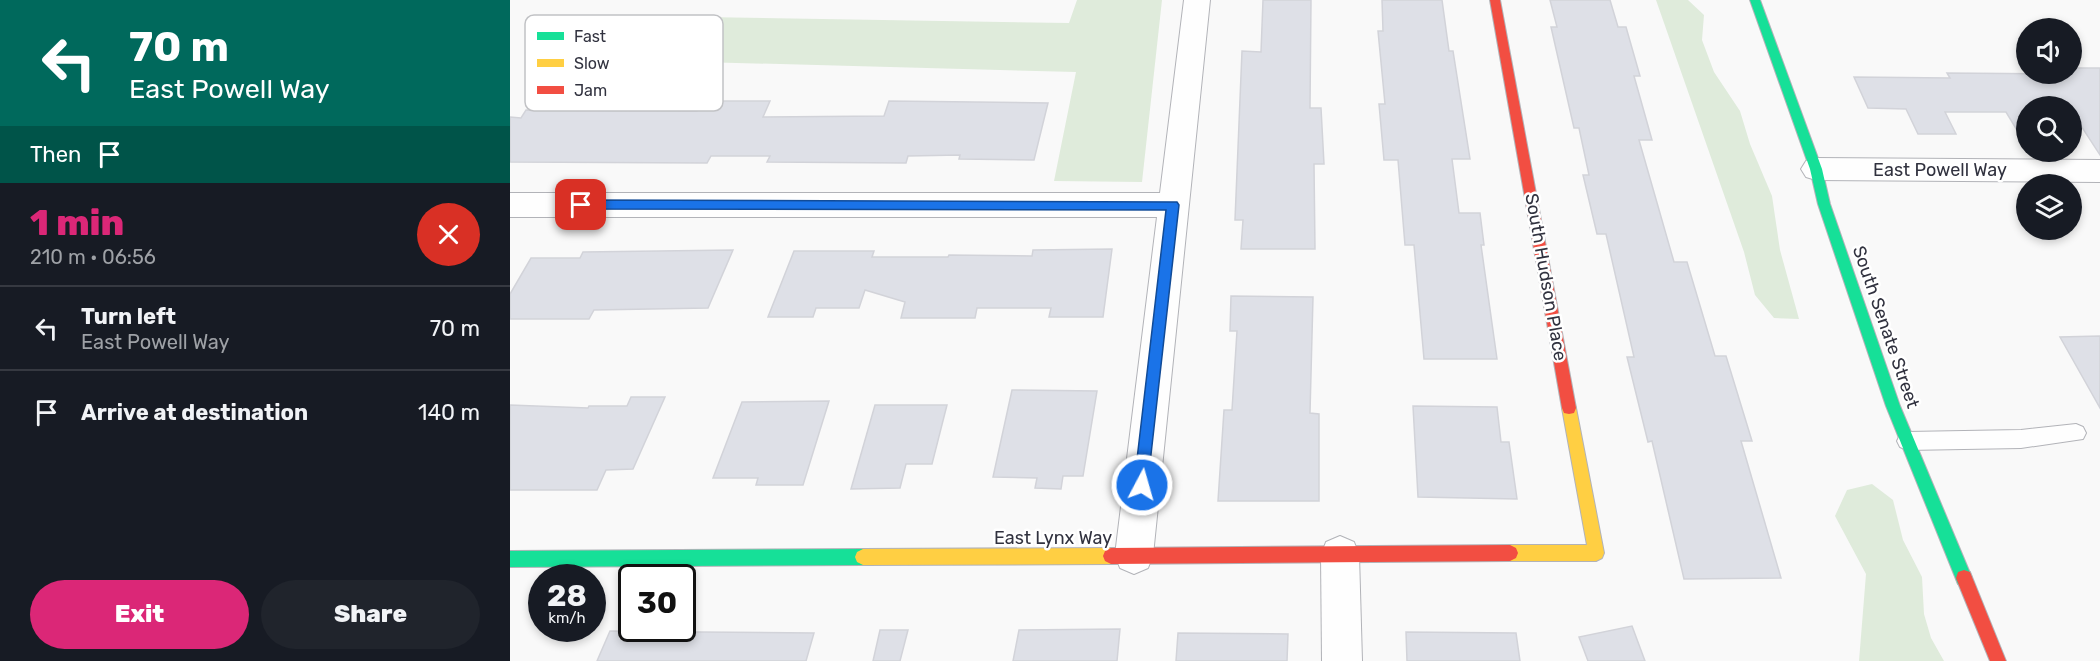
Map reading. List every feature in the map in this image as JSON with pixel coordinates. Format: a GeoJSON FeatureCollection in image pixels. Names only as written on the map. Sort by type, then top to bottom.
{"type":"FeatureCollection","features":[{"type":"Feature","properties":{"kind":"street"},"geometry":{"type":"LineString","coordinates":[[1134,555],[1197,0]]}},
{"type":"Feature","properties":{"kind":"street","name":"South Hudson Place"},"geometry":{"type":"LineString","coordinates":[[1495,0],[1596,553]]}},
{"type":"Feature","properties":{"kind":"street","name":"South Senate Street"},"geometry":{"type":"LineString","coordinates":[[1755,0],[1816,169],[1832,226],[1893,406],[1998,661]]}},
{"type":"Feature","properties":{"kind":"street","name":"East Powell Way"},"geometry":{"type":"LineString","coordinates":[[1816,169],[2100,171]]}},
{"type":"Feature","properties":{"kind":"street"},"geometry":{"type":"LineString","coordinates":[[510,205],[1172,205]]}},
{"type":"Feature","properties":{"kind":"street","name":"East Lynx Way"},"geometry":{"type":"LineString","coordinates":[[510,559],[1596,553]]}},
{"type":"Feature","properties":{"kind":"street"},"geometry":{"type":"LineString","coordinates":[[1340,555],[1342,661]]}},
{"type":"Feature","properties":{"kind":"lane"},"geometry":{"type":"LineString","coordinates":[[1907,441],[2021,439],[2076,433]]}},
{"type":"Feature","properties":{"kind":"green space"},"geometry":{"type":"Polygon","coordinates":[[[1077,0],[1162,0],[1142,182],[1054,181],[1076,72],[723,63],[723,17],[1069,23],[1077,0]]]}},
{"type":"Feature","properties":{"kind":"green space"},"geometry":{"type":"Polygon","coordinates":[[[1656,0],[1688,0],[1704,15],[1702,40],[1714,72],[1740,111],[1750,144],[1772,196],[1780,250],[1799,319],[1774,318],[1755,295],[1744,252],[1656,0]]]}},
{"type":"Feature","properties":{"kind":"green space"},"geometry":{"type":"Polygon","coordinates":[[[1872,484],[1893,500],[1903,540],[1922,577],[1924,614],[1931,638],[1944,661],[1859,661],[1866,574],[1835,516],[1847,490],[1872,484]]]}},
{"type":"Feature","properties":{"kind":"building"},"geometry":{"type":"Polygon","coordinates":[[[1263,0],[1311,0],[1310,108],[1321,108],[1324,164],[1314,164],[1315,249],[1241,249],[1243,220],[1235,220],[1242,51],[1261,52],[1263,0]]]}},
{"type":"Feature","properties":{"kind":"building"},"geometry":{"type":"Polygon","coordinates":[[[1382,0],[1442,0],[1449,51],[1453,51],[1470,159],[1452,159],[1459,213],[1480,213],[1484,245],[1481,245],[1497,359],[1424,359],[1414,245],[1405,245],[1398,160],[1384,160],[1379,104],[1385,104],[1378,31],[1383,31],[1382,0]]]}},
{"type":"Feature","properties":{"kind":"building"},"geometry":{"type":"Polygon","coordinates":[[[1550,0],[1610,0],[1618,27],[1626,27],[1640,76],[1634,76],[1652,140],[1639,140],[1674,262],[1687,262],[1715,356],[1726,356],[1752,441],[1741,441],[1781,578],[1684,579],[1652,441],[1648,442],[1627,357],[1634,357],[1606,234],[1597,234],[1583,175],[1589,175],[1579,128],[1574,128],[1551,27],[1557,27],[1550,0]]]}},
{"type":"Feature","properties":{"kind":"building"},"geometry":{"type":"Polygon","coordinates":[[[2082,68],[2100,68],[2100,155],[2082,127],[2082,96],[2016,96],[2016,128],[2006,112],[1945,112],[1956,134],[1918,134],[1906,109],[1868,108],[1854,77],[1950,78],[1947,73],[2016,74],[2016,84],[2082,84],[2082,68]]]}},
{"type":"Feature","properties":{"kind":"building"},"geometry":{"type":"Polygon","coordinates":[[[723,101],[770,101],[763,117],[884,116],[889,101],[1048,103],[1034,160],[959,159],[960,155],[908,156],[906,163],[767,162],[770,156],[711,156],[707,163],[510,162],[510,117],[521,118],[525,111],[723,111],[723,101]]]}},
{"type":"Feature","properties":{"kind":"building"},"geometry":{"type":"Polygon","coordinates":[[[1112,249],[1103,317],[1049,317],[1051,308],[977,308],[975,318],[901,318],[905,302],[865,290],[859,308],[816,308],[813,317],[768,317],[794,251],[874,251],[872,257],[948,257],[949,255],[1032,256],[1033,250],[1112,249]]]}},
{"type":"Feature","properties":{"kind":"building"},"geometry":{"type":"Polygon","coordinates":[[[733,250],[708,308],[594,310],[589,319],[510,319],[510,294],[531,258],[580,258],[583,252],[733,250]]]}},
{"type":"Feature","properties":{"kind":"building"},"geometry":{"type":"Polygon","coordinates":[[[1231,296],[1313,297],[1310,413],[1319,414],[1319,501],[1218,501],[1224,410],[1232,410],[1237,331],[1230,331],[1231,296]]]}},
{"type":"Feature","properties":{"kind":"building"},"geometry":{"type":"Polygon","coordinates":[[[2100,336],[2100,408],[2060,337],[2100,336]]]}},
{"type":"Feature","properties":{"kind":"building"},"geometry":{"type":"Polygon","coordinates":[[[1012,390],[1097,391],[1083,476],[1063,476],[1061,489],[1035,488],[1037,478],[993,477],[1012,390]]]}},
{"type":"Feature","properties":{"kind":"building"},"geometry":{"type":"Polygon","coordinates":[[[631,397],[665,397],[633,469],[606,470],[597,490],[510,490],[510,405],[588,408],[589,406],[627,406],[631,397]]]}},
{"type":"Feature","properties":{"kind":"building"},"geometry":{"type":"Polygon","coordinates":[[[829,401],[803,485],[756,485],[758,478],[713,478],[742,402],[829,401]]]}},
{"type":"Feature","properties":{"kind":"building"},"geometry":{"type":"Polygon","coordinates":[[[875,405],[947,405],[932,464],[906,464],[900,488],[851,489],[875,405]]]}},
{"type":"Feature","properties":{"kind":"building"},"geometry":{"type":"Polygon","coordinates":[[[1413,406],[1497,407],[1501,442],[1509,442],[1517,499],[1418,497],[1413,406]]]}},
{"type":"Feature","properties":{"kind":"building"},"geometry":{"type":"Polygon","coordinates":[[[1632,626],[1645,661],[1588,661],[1579,637],[1632,626]]]}},
{"type":"Feature","properties":{"kind":"building"},"geometry":{"type":"Polygon","coordinates":[[[1120,629],[1117,661],[1013,661],[1019,630],[1120,629]]]}},
{"type":"Feature","properties":{"kind":"building"},"geometry":{"type":"Polygon","coordinates":[[[880,630],[908,630],[900,661],[873,661],[880,630]]]}},
{"type":"Feature","properties":{"kind":"building"},"geometry":{"type":"Polygon","coordinates":[[[610,631],[618,631],[618,642],[696,642],[696,632],[814,633],[806,661],[597,661],[610,631]]]}},
{"type":"Feature","properties":{"kind":"building"},"geometry":{"type":"Polygon","coordinates":[[[1406,632],[1516,633],[1520,661],[1407,661],[1406,632]]]}},
{"type":"Feature","properties":{"kind":"building"},"geometry":{"type":"Polygon","coordinates":[[[1178,633],[1288,634],[1287,661],[1176,661],[1178,633]]]}},
{"type":"Feature","properties":{"kind":"traffic: fast"},"geometry":{"type":"LineString","coordinates":[[1755,0],[1816,169],[1824,204],[1893,406],[1964,578]]}},
{"type":"Feature","properties":{"kind":"traffic: fast"},"geometry":{"type":"LineString","coordinates":[[510,559],[863,557]]}},
{"type":"Feature","properties":{"kind":"traffic: slow"},"geometry":{"type":"LineString","coordinates":[[1510,553],[1596,553],[1569,408]]}},
{"type":"Feature","properties":{"kind":"traffic: slow"},"geometry":{"type":"LineString","coordinates":[[863,557],[1111,556]]}},
{"type":"Feature","properties":{"kind":"traffic: jam"},"geometry":{"type":"LineString","coordinates":[[1495,0],[1569,408]]}},
{"type":"Feature","properties":{"kind":"traffic: jam"},"geometry":{"type":"LineString","coordinates":[[1111,556],[1510,553]]}},
{"type":"Feature","properties":{"kind":"traffic: jam"},"geometry":{"type":"LineString","coordinates":[[1964,578],[1998,661]]}},
{"type":"Feature","properties":{"kind":"route"},"geometry":{"type":"LineString","coordinates":[[581,205],[1172,205],[1142,485]]}}]}
